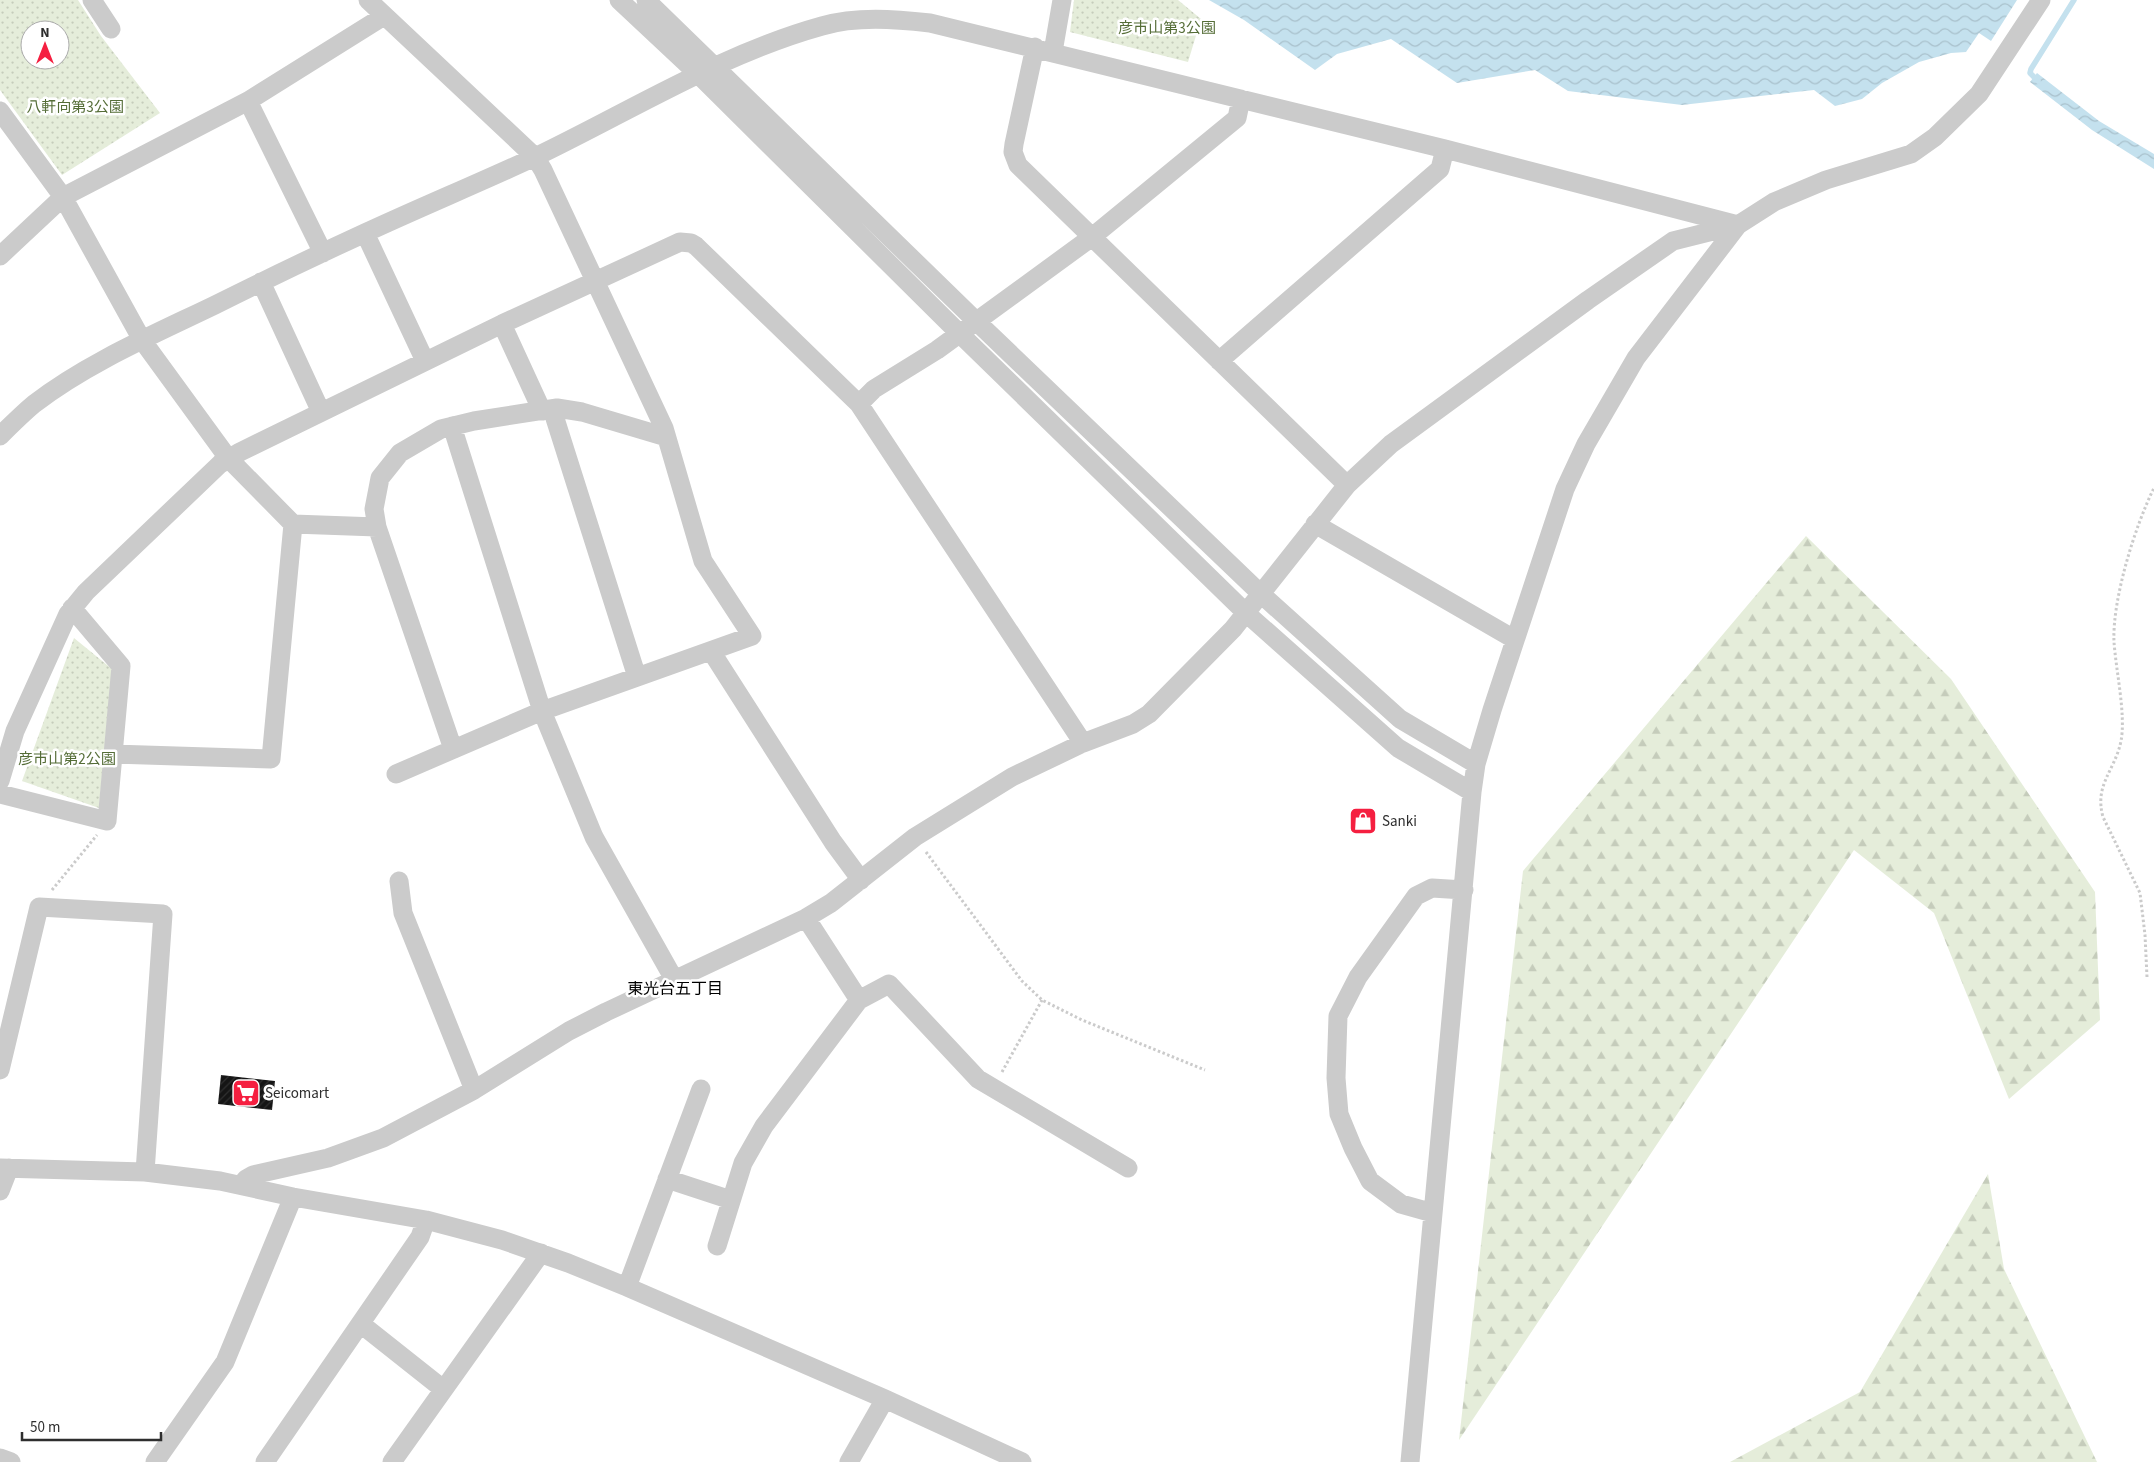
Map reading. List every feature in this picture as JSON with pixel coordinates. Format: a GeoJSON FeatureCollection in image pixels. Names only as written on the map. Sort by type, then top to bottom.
{"type":"FeatureCollection","features":[{"type":"Feature","properties":{"kind":"street"},"geometry":{"type":"LineString","coordinates":[[92,0],[111,29]]}},
{"type":"Feature","properties":{"kind":"street"},"geometry":{"type":"LineString","coordinates":[[368,0],[535,157],[596,280],[666,437],[703,561],[752,636],[542,711],[396,774]]}},
{"type":"Feature","properties":{"kind":"street"},"geometry":{"type":"LineString","coordinates":[[619,0],[707,70],[976,321],[1261,594],[1400,719],[1476,764]]}},
{"type":"Feature","properties":{"kind":"street"},"geometry":{"type":"LineString","coordinates":[[646,0],[707,70],[959,333],[1246,613],[1398,748],[1472,792]]}},
{"type":"Feature","properties":{"kind":"street"},"geometry":{"type":"LineString","coordinates":[[1053,52],[1062,0]]}},
{"type":"Feature","properties":{"kind":"street"},"geometry":{"type":"LineString","coordinates":[[241,1185],[246,1178],[254,1175],[328,1158],[383,1138],[474,1090],[569,1031],[806,918],[861,880],[915,837],[1012,777],[1082,743],[1119,730],[1150,714],[1233,629],[1347,485],[1391,444],[1588,300],[1673,241],[1738,225],[1774,202],[1826,180],[1911,154],[1935,137],[1979,94],[2041,0]]}},
{"type":"Feature","properties":{"kind":"street"},"geometry":{"type":"LineString","coordinates":[[0,256],[63,197],[248,101],[384,16]]}},
{"type":"Feature","properties":{"kind":"street"},"geometry":{"type":"LineString","coordinates":[[0,436],[34,404],[72,378],[142,340],[323,252],[535,157],[707,70],[788,36],[826,25],[860,20],[900,19],[930,23],[1445,149],[1738,225]]}},
{"type":"Feature","properties":{"kind":"street"},"geometry":{"type":"LineString","coordinates":[[1035,48],[1014,144],[1015,159],[1018,165],[1347,485]]}},
{"type":"Feature","properties":{"kind":"street"},"geometry":{"type":"LineString","coordinates":[[859,404],[874,389],[937,350],[1092,237],[1237,118],[1241,99]]}},
{"type":"Feature","properties":{"kind":"street"},"geometry":{"type":"LineString","coordinates":[[248,101],[323,252]]}},
{"type":"Feature","properties":{"kind":"street"},"geometry":{"type":"LineString","coordinates":[[4,123],[63,197],[142,340],[228,458],[292,524],[377,527]]}},
{"type":"Feature","properties":{"kind":"street"},"geometry":{"type":"LineString","coordinates":[[1219,361],[1440,169],[1445,149]]}},
{"type":"Feature","properties":{"kind":"street"},"geometry":{"type":"LineString","coordinates":[[1410,1462],[1476,764],[1549,532],[1565,489],[1586,444],[1636,358],[1738,225]]}},
{"type":"Feature","properties":{"kind":"street"},"geometry":{"type":"LineString","coordinates":[[365,233],[425,361]]}},
{"type":"Feature","properties":{"kind":"street"},"geometry":{"type":"LineString","coordinates":[[0,781],[8,727],[72,608],[86,592],[228,458],[502,324],[680,242],[690,243],[859,404],[1082,743]]}},
{"type":"Feature","properties":{"kind":"street"},"geometry":{"type":"LineString","coordinates":[[261,282],[321,412]]}},
{"type":"Feature","properties":{"kind":"street"},"geometry":{"type":"LineString","coordinates":[[502,324],[547,410],[637,677]]}},
{"type":"Feature","properties":{"kind":"street"},"geometry":{"type":"LineString","coordinates":[[453,749],[377,527],[374,509],[380,478],[400,453],[441,429],[547,410],[582,412],[666,437]]}},
{"type":"Feature","properties":{"kind":"street"},"geometry":{"type":"LineString","coordinates":[[452,426],[542,711],[594,838],[675,981]]}},
{"type":"Feature","properties":{"kind":"street"},"geometry":{"type":"LineString","coordinates":[[113,754],[271,759],[292,524]]}},
{"type":"Feature","properties":{"kind":"street"},"geometry":{"type":"LineString","coordinates":[[1316,524],[1514,639]]}},
{"type":"Feature","properties":{"kind":"street"},"geometry":{"type":"LineString","coordinates":[[0,794],[107,821],[121,666],[72,608]]}},
{"type":"Feature","properties":{"kind":"street"},"geometry":{"type":"LineString","coordinates":[[711,651],[833,842],[861,880]]}},
{"type":"Feature","properties":{"kind":"street"},"geometry":{"type":"LineString","coordinates":[[399,881],[403,913],[474,1090]]}},
{"type":"Feature","properties":{"kind":"street"},"geometry":{"type":"LineString","coordinates":[[1433,1213],[1401,1204],[1370,1181],[1353,1148],[1339,1114],[1336,1078],[1338,1016],[1358,978],[1416,896],[1432,888],[1464,890]]}},
{"type":"Feature","properties":{"kind":"street"},"geometry":{"type":"LineString","coordinates":[[0,1070],[39,907],[163,914],[146,1172]]}},
{"type":"Feature","properties":{"kind":"street"},"geometry":{"type":"LineString","coordinates":[[806,918],[859,1000]]}},
{"type":"Feature","properties":{"kind":"street"},"geometry":{"type":"LineString","coordinates":[[717,1246],[743,1163],[764,1126],[859,1000],[889,984],[978,1079],[1128,1168]]}},
{"type":"Feature","properties":{"kind":"street"},"geometry":{"type":"LineString","coordinates":[[626,1287],[702,1089]]}},
{"type":"Feature","properties":{"kind":"street"},"geometry":{"type":"LineString","coordinates":[[0,1191],[5,1168],[146,1172],[241,1185],[293,1197],[426,1220],[502,1240],[626,1287],[885,1399],[1022,1462]]}},
{"type":"Feature","properties":{"kind":"street"},"geometry":{"type":"LineString","coordinates":[[667,1179],[731,1200]]}},
{"type":"Feature","properties":{"kind":"street"},"geometry":{"type":"LineString","coordinates":[[155,1462],[225,1362],[293,1197]]}},
{"type":"Feature","properties":{"kind":"street"},"geometry":{"type":"LineString","coordinates":[[265,1462],[420,1237],[426,1220]]}},
{"type":"Feature","properties":{"kind":"street"},"geometry":{"type":"LineString","coordinates":[[392,1462],[541,1254]]}},
{"type":"Feature","properties":{"kind":"street"},"geometry":{"type":"LineString","coordinates":[[361,1324],[443,1389]]}},
{"type":"Feature","properties":{"kind":"street"},"geometry":{"type":"LineString","coordinates":[[849,1462],[885,1399]]}},
{"type":"Feature","properties":{"kind":"street"},"geometry":{"type":"LineString","coordinates":[[0,1458],[10,1462]]}},
{"type":"Feature","properties":{"kind":"path"},"geometry":{"type":"LineString","coordinates":[[2146,976],[2145,935],[2140,893],[2103,817],[2100,806],[2100,793],[2116,756],[2122,729],[2114,641],[2115,616],[2137,527],[2154,488]]}},
{"type":"Feature","properties":{"kind":"path"},"geometry":{"type":"LineString","coordinates":[[39,907],[107,821]]}},
{"type":"Feature","properties":{"kind":"path"},"geometry":{"type":"LineString","coordinates":[[915,837],[1022,981],[1042,1000],[1082,1020],[1206,1070]]}},
{"type":"Feature","properties":{"kind":"path"},"geometry":{"type":"LineString","coordinates":[[993,1088],[1042,1000]]}},
{"type":"Feature","properties":{"kind":"green space","name":"八軒向第3公園"},"geometry":{"type":"Polygon","coordinates":[[[0,0],[78,0],[101,36],[160,113],[62,175],[0,90],[0,0]]]}},
{"type":"Feature","properties":{"kind":"green space","name":"彦市山第3公園"},"geometry":{"type":"Polygon","coordinates":[[[1074,0],[1178,0],[1201,19],[1188,62],[1070,32],[1074,0]]]}},
{"type":"Feature","properties":{"kind":"green space"},"geometry":{"type":"Polygon","coordinates":[[[1806,536],[1951,679],[2095,892],[2100,1020],[2009,1099],[1934,913],[1854,850],[1459,1440],[1523,871],[1806,536]]]}},
{"type":"Feature","properties":{"kind":"green space","name":"彦市山第2公園"},"geometry":{"type":"Polygon","coordinates":[[[74,638],[112,669],[99,808],[22,781],[74,638]]]}},
{"type":"Feature","properties":{"kind":"green space"},"geometry":{"type":"Polygon","coordinates":[[[1988,1174],[2004,1269],[2097,1462],[1730,1462],[1860,1392],[1988,1174]]]}},
{"type":"Feature","properties":{"kind":"water"},"geometry":{"type":"Polygon","coordinates":[[[1209,0],[2017,0],[1991,41],[1979,33],[1966,52],[1951,53],[1919,62],[1882,83],[1862,99],[1835,106],[1814,90],[1682,105],[1568,91],[1535,70],[1457,83],[1391,39],[1337,54],[1315,70],[1244,20],[1209,0]]]}},
{"type":"Feature","properties":{"kind":"water"},"geometry":{"type":"Polygon","coordinates":[[[2037,73],[2099,121],[2154,154],[2154,169],[2092,130],[2030,82],[2037,73]]]}},
{"type":"Feature","properties":{"kind":"building","name":"Seicomart"},"geometry":{"type":"Polygon","coordinates":[[[221,1075],[275,1081],[272,1110],[218,1104],[221,1075]]]}},
{"type":"Feature","properties":{"kind":"waterway"},"geometry":{"type":"LineString","coordinates":[[2038,81],[2030,73],[2031,69],[2074,0]]}},
{"type":"Feature","properties":{"kind":"place","name":"Sanki"},"geometry":{"type":"Point","coordinates":[1363,821]}},
{"type":"Feature","properties":{"kind":"place","name":"Seicomart"},"geometry":{"type":"Point","coordinates":[246,1093]}},
{"type":"Feature","properties":{"kind":"district","name":"東光台五丁目"},"geometry":{"type":"Point","coordinates":[675,988]}}]}
